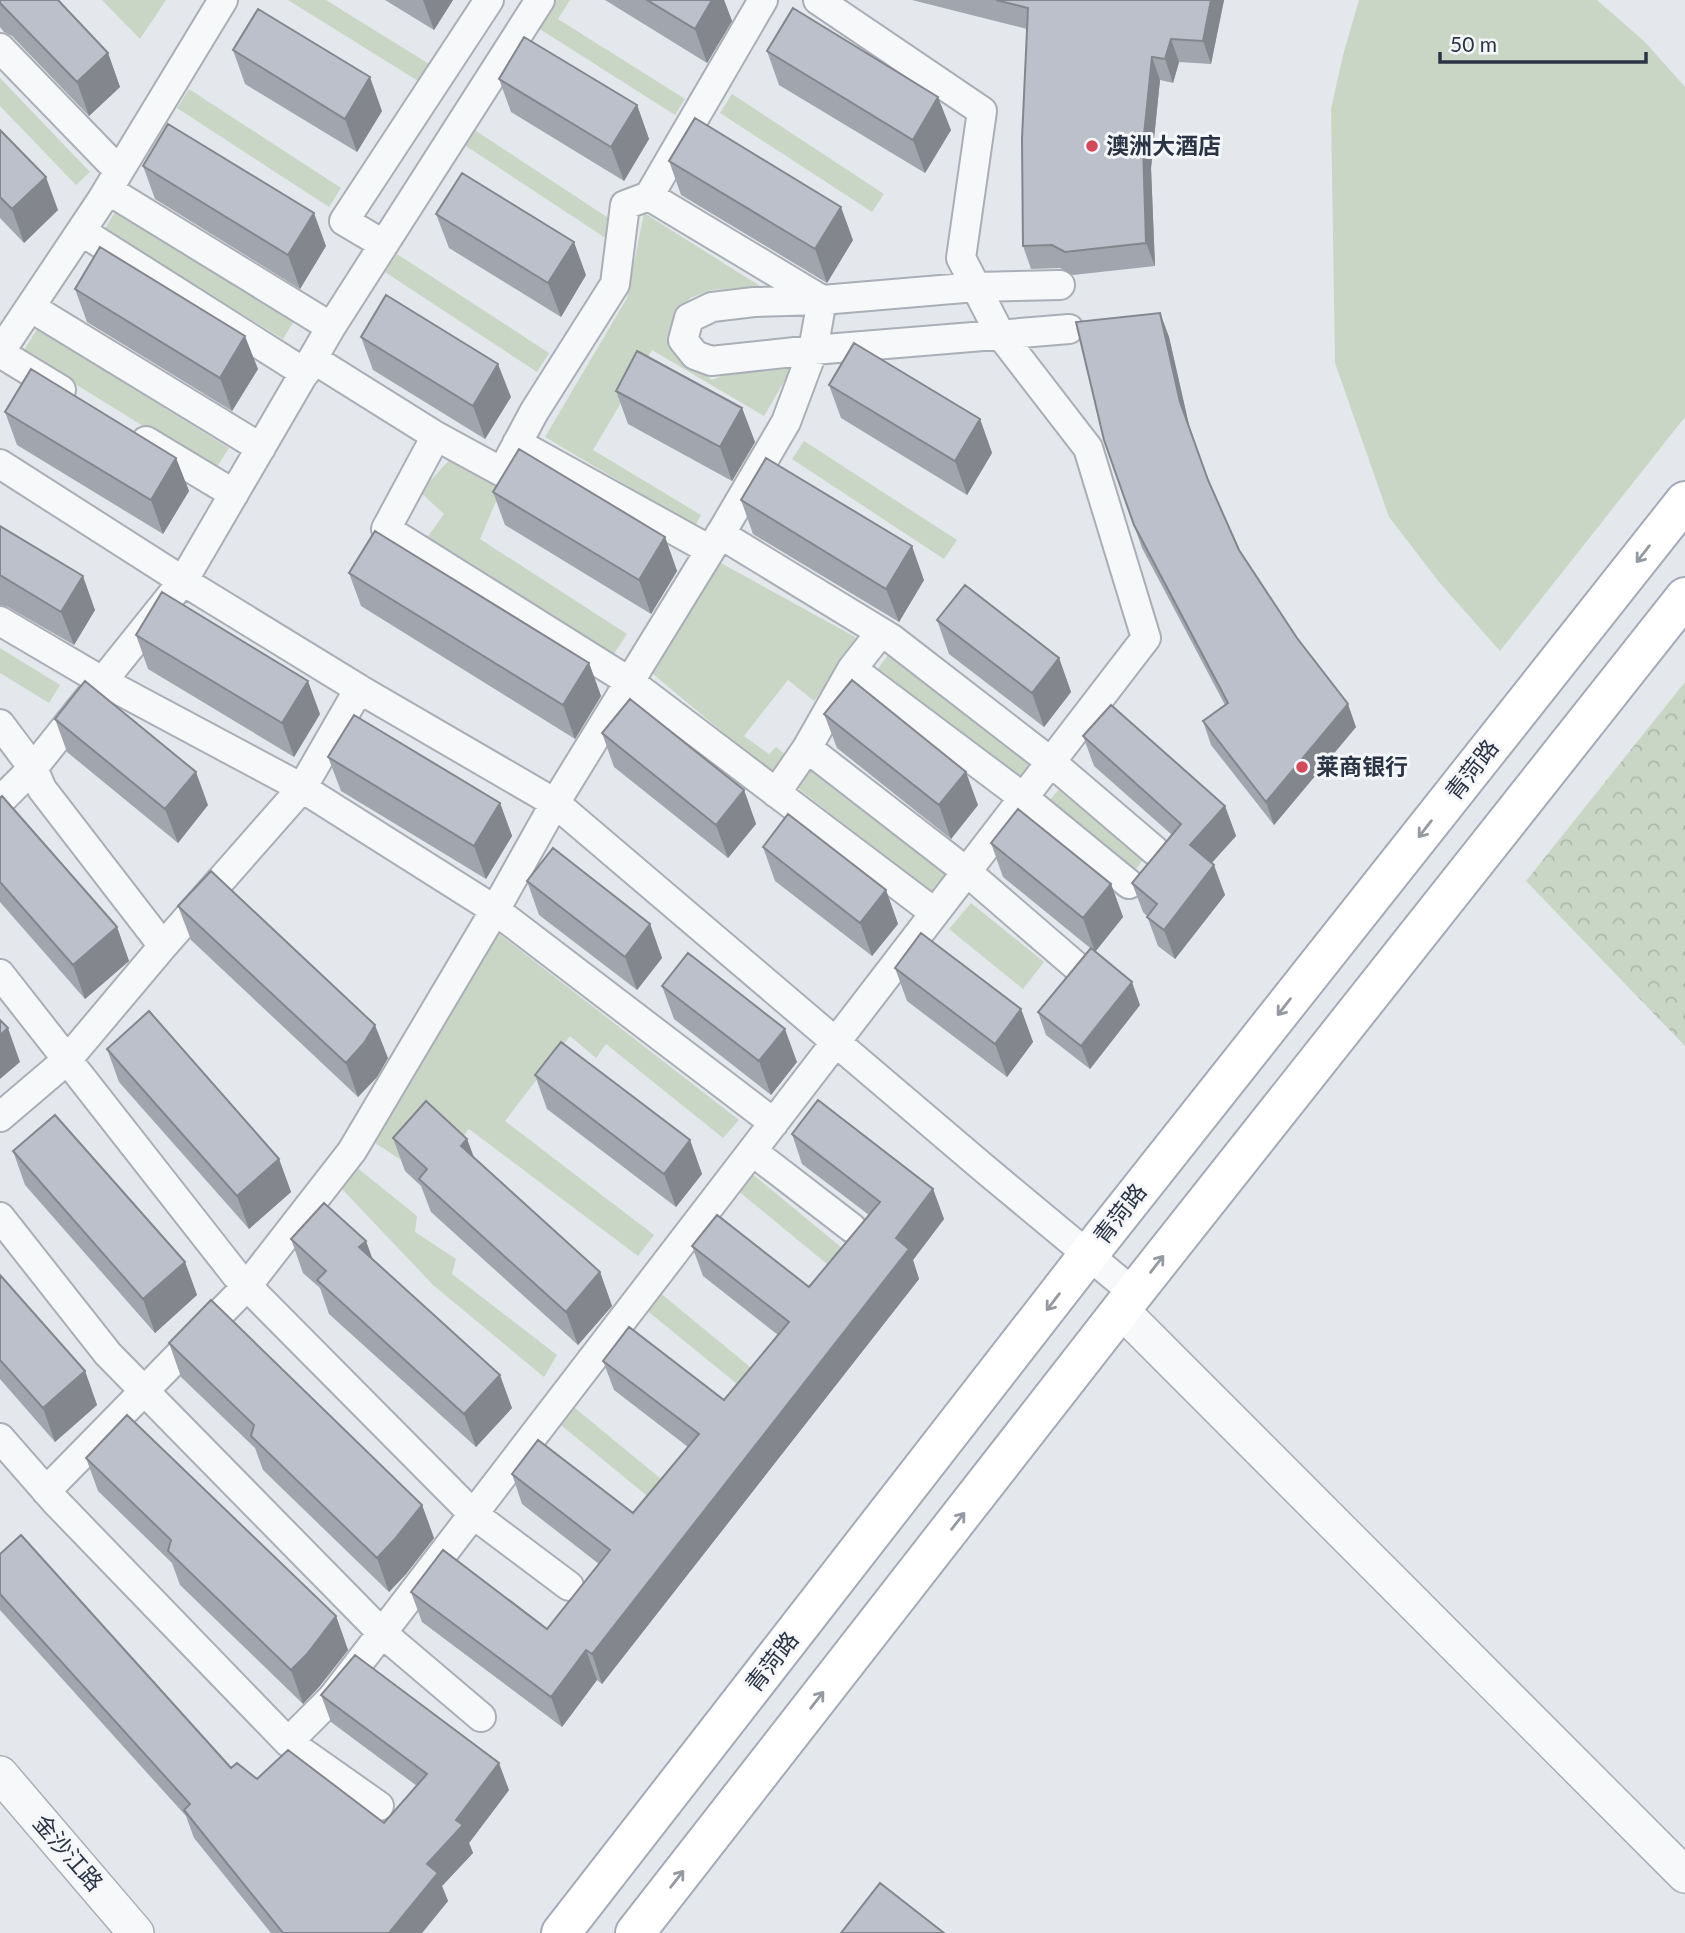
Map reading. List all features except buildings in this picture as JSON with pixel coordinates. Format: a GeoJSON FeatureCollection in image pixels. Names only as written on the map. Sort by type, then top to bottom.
{"type":"FeatureCollection","features":[{"type":"Feature","properties":{"kind":"main road","name":"青菏路"},"geometry":{"type":"LineString","coordinates":[[561,1933],[1088,1255],[1685,501]]}},
{"type":"Feature","properties":{"kind":"main road"},"geometry":{"type":"LineString","coordinates":[[635,1933],[1128,1302],[1685,597]]}},
{"type":"Feature","properties":{"kind":"street"},"geometry":{"type":"LineString","coordinates":[[82,402],[0,353],[113,180],[223,0]]}},
{"type":"Feature","properties":{"kind":"street"},"geometry":{"type":"LineString","coordinates":[[383,244],[344,221],[488,0]]}},
{"type":"Feature","properties":{"kind":"street"},"geometry":{"type":"LineString","coordinates":[[0,801],[33,768],[183,581],[331,327],[540,0]]}},
{"type":"Feature","properties":{"kind":"street"},"geometry":{"type":"LineString","coordinates":[[80,231],[309,366],[502,472],[534,412],[615,284],[625,205],[649,196],[763,0]]}},
{"type":"Feature","properties":{"kind":"street"},"geometry":{"type":"LineString","coordinates":[[288,1742],[332,1698],[1146,638],[1088,449],[1000,334],[961,258],[982,111],[818,0]]}},
{"type":"Feature","properties":{"kind":"street"},"geometry":{"type":"LineString","coordinates":[[0,48],[113,180],[331,327]]}},
{"type":"Feature","properties":{"kind":"street"},"geometry":{"type":"LineString","coordinates":[[649,196],[822,300]]}},
{"type":"Feature","properties":{"kind":"street"},"geometry":{"type":"LineString","coordinates":[[1060,285],[976,287],[712,307],[689,318],[683,340],[695,355],[711,361],[1069,329]]}},
{"type":"Feature","properties":{"kind":"street"},"geometry":{"type":"LineString","coordinates":[[47,1491],[247,1286],[352,1151],[555,803],[786,422],[813,350],[822,300]]}},
{"type":"Feature","properties":{"kind":"street"},"geometry":{"type":"LineString","coordinates":[[30,307],[261,447]]}},
{"type":"Feature","properties":{"kind":"street"},"geometry":{"type":"LineString","coordinates":[[129,430],[234,494]]}},
{"type":"Feature","properties":{"kind":"street"},"geometry":{"type":"LineString","coordinates":[[436,436],[386,529],[630,682],[935,914]]}},
{"type":"Feature","properties":{"kind":"street"},"geometry":{"type":"LineString","coordinates":[[517,443],[715,542],[881,632],[1051,762],[1154,850]]}},
{"type":"Feature","properties":{"kind":"street"},"geometry":{"type":"LineString","coordinates":[[0,464],[359,689],[555,803],[1088,1255],[1128,1302],[1685,1875]]}},
{"type":"Feature","properties":{"kind":"street"},"geometry":{"type":"LineString","coordinates":[[0,621],[102,681],[302,788],[495,910],[774,1123]]}},
{"type":"Feature","properties":{"kind":"street"},"geometry":{"type":"LineString","coordinates":[[776,793],[807,748],[852,669],[881,632]]}},
{"type":"Feature","properties":{"kind":"street"},"geometry":{"type":"LineString","coordinates":[[852,669],[1024,798],[1129,884]]}},
{"type":"Feature","properties":{"kind":"street"},"geometry":{"type":"LineString","coordinates":[[0,1117],[67,1060],[302,788],[359,689]]}},
{"type":"Feature","properties":{"kind":"street"},"geometry":{"type":"LineString","coordinates":[[0,724],[33,768],[42,789],[163,946]]}},
{"type":"Feature","properties":{"kind":"street"},"geometry":{"type":"LineString","coordinates":[[807,748],[967,872],[1076,966]]}},
{"type":"Feature","properties":{"kind":"street"},"geometry":{"type":"LineString","coordinates":[[0,974],[247,1286],[473,1514],[569,1586]]}},
{"type":"Feature","properties":{"kind":"street"},"geometry":{"type":"LineString","coordinates":[[752,1152],[852,1228]]}},
{"type":"Feature","properties":{"kind":"street"},"geometry":{"type":"LineString","coordinates":[[0,1217],[108,1354],[382,1633],[481,1717]]}},
{"type":"Feature","properties":{"kind":"street"},"geometry":{"type":"LineString","coordinates":[[0,1438],[47,1491],[288,1742],[379,1806]]}},
{"type":"Feature","properties":{"kind":"street","name":"金沙江路"},"geometry":{"type":"LineString","coordinates":[[0,1774],[136,1933]]}},
{"type":"Feature","properties":{"kind":"green space"},"geometry":{"type":"Polygon","coordinates":[[[102,0],[166,0],[140,39],[102,0]]]}},
{"type":"Feature","properties":{"kind":"green space"},"geometry":{"type":"Polygon","coordinates":[[[288,0],[326,0],[429,64],[418,81],[288,0]]]}},
{"type":"Feature","properties":{"kind":"green space"},"geometry":{"type":"Polygon","coordinates":[[[551,0],[570,0],[558,19],[685,99],[675,115],[535,26],[551,0]]]}},
{"type":"Feature","properties":{"kind":"green space"},"geometry":{"type":"Polygon","coordinates":[[[1359,0],[1597,0],[1645,42],[1685,87],[1685,417],[1500,651],[1439,582],[1389,517],[1335,363],[1331,109],[1359,0]]]}},
{"type":"Feature","properties":{"kind":"green space"},"geometry":{"type":"Polygon","coordinates":[[[0,78],[90,172],[76,185],[0,106],[0,78]]]}},
{"type":"Feature","properties":{"kind":"green space"},"geometry":{"type":"Polygon","coordinates":[[[189,89],[341,188],[329,207],[177,108],[189,89]]]}},
{"type":"Feature","properties":{"kind":"green space"},"geometry":{"type":"Polygon","coordinates":[[[732,94],[884,194],[872,212],[720,113],[732,94]]]}},
{"type":"Feature","properties":{"kind":"green space"},"geometry":{"type":"Polygon","coordinates":[[[473,129],[610,219],[607,239],[463,144],[473,129]]]}},
{"type":"Feature","properties":{"kind":"green space"},"geometry":{"type":"Polygon","coordinates":[[[115,212],[294,321],[283,339],[104,230],[115,212]]]}},
{"type":"Feature","properties":{"kind":"green space"},"geometry":{"type":"Polygon","coordinates":[[[644,213],[760,286],[712,290],[690,298],[674,321],[672,351],[712,380],[724,375],[792,368],[764,416],[652,350],[593,450],[701,515],[695,526],[545,437],[627,298],[644,213]]]}},
{"type":"Feature","properties":{"kind":"green space"},"geometry":{"type":"Polygon","coordinates":[[[397,254],[549,353],[537,372],[385,272],[397,254]]]}},
{"type":"Feature","properties":{"kind":"green space"},"geometry":{"type":"Polygon","coordinates":[[[37,329],[229,448],[215,470],[23,352],[37,329]]]}},
{"type":"Feature","properties":{"kind":"green space"},"geometry":{"type":"Polygon","coordinates":[[[804,441],[957,540],[944,559],[792,459],[804,441]]]}},
{"type":"Feature","properties":{"kind":"green space"},"geometry":{"type":"Polygon","coordinates":[[[452,457],[502,487],[480,539],[627,634],[613,655],[466,560],[426,539],[444,514],[420,492],[452,457]]]}},
{"type":"Feature","properties":{"kind":"green space"},"geometry":{"type":"Polygon","coordinates":[[[719,562],[859,639],[814,701],[788,680],[744,736],[769,754],[776,747],[787,756],[774,775],[653,674],[719,562]]]}},
{"type":"Feature","properties":{"kind":"green space"},"geometry":{"type":"Polygon","coordinates":[[[0,648],[60,685],[49,703],[0,673],[0,648]]]}},
{"type":"Feature","properties":{"kind":"green space"},"geometry":{"type":"Polygon","coordinates":[[[889,654],[1035,763],[1021,781],[876,671],[889,654]]]}},
{"type":"Feature","properties":{"kind":"green space"},"geometry":{"type":"Polygon","coordinates":[[[1685,682],[1685,1046],[1526,881],[1685,682]]]}},
{"type":"Feature","properties":{"kind":"green space"},"geometry":{"type":"Polygon","coordinates":[[[808,768],[952,880],[938,897],[794,785],[808,768]]]}},
{"type":"Feature","properties":{"kind":"green space"},"geometry":{"type":"Polygon","coordinates":[[[1060,788],[1146,856],[1132,874],[1045,806],[1060,788]]]}},
{"type":"Feature","properties":{"kind":"green space"},"geometry":{"type":"Polygon","coordinates":[[[971,903],[1044,962],[1023,989],[949,929],[971,903]]]}},
{"type":"Feature","properties":{"kind":"green space"},"geometry":{"type":"Polygon","coordinates":[[[498,933],[739,1120],[723,1138],[606,1044],[596,1058],[570,1036],[505,1121],[654,1235],[638,1256],[469,1129],[458,1143],[403,1161],[375,1143],[498,933]]]}},
{"type":"Feature","properties":{"kind":"green space"},"geometry":{"type":"Polygon","coordinates":[[[355,1166],[417,1216],[415,1232],[456,1259],[452,1274],[557,1355],[544,1377],[433,1285],[342,1189],[355,1166]]]}},
{"type":"Feature","properties":{"kind":"green space"},"geometry":{"type":"Polygon","coordinates":[[[751,1173],[847,1252],[833,1269],[737,1190],[751,1173]]]}},
{"type":"Feature","properties":{"kind":"green space"},"geometry":{"type":"Polygon","coordinates":[[[659,1292],[755,1371],[742,1388],[645,1309],[659,1292]]]}},
{"type":"Feature","properties":{"kind":"green space"},"geometry":{"type":"Polygon","coordinates":[[[570,1404],[666,1483],[652,1500],[556,1421],[570,1404]]]}},
{"type":"Feature","properties":{"kind":"place","name":"澳洲大酒店"},"geometry":{"type":"Point","coordinates":[1092,146]}},
{"type":"Feature","properties":{"kind":"place","name":"莱商银行"},"geometry":{"type":"Point","coordinates":[1302,767]}}]}
